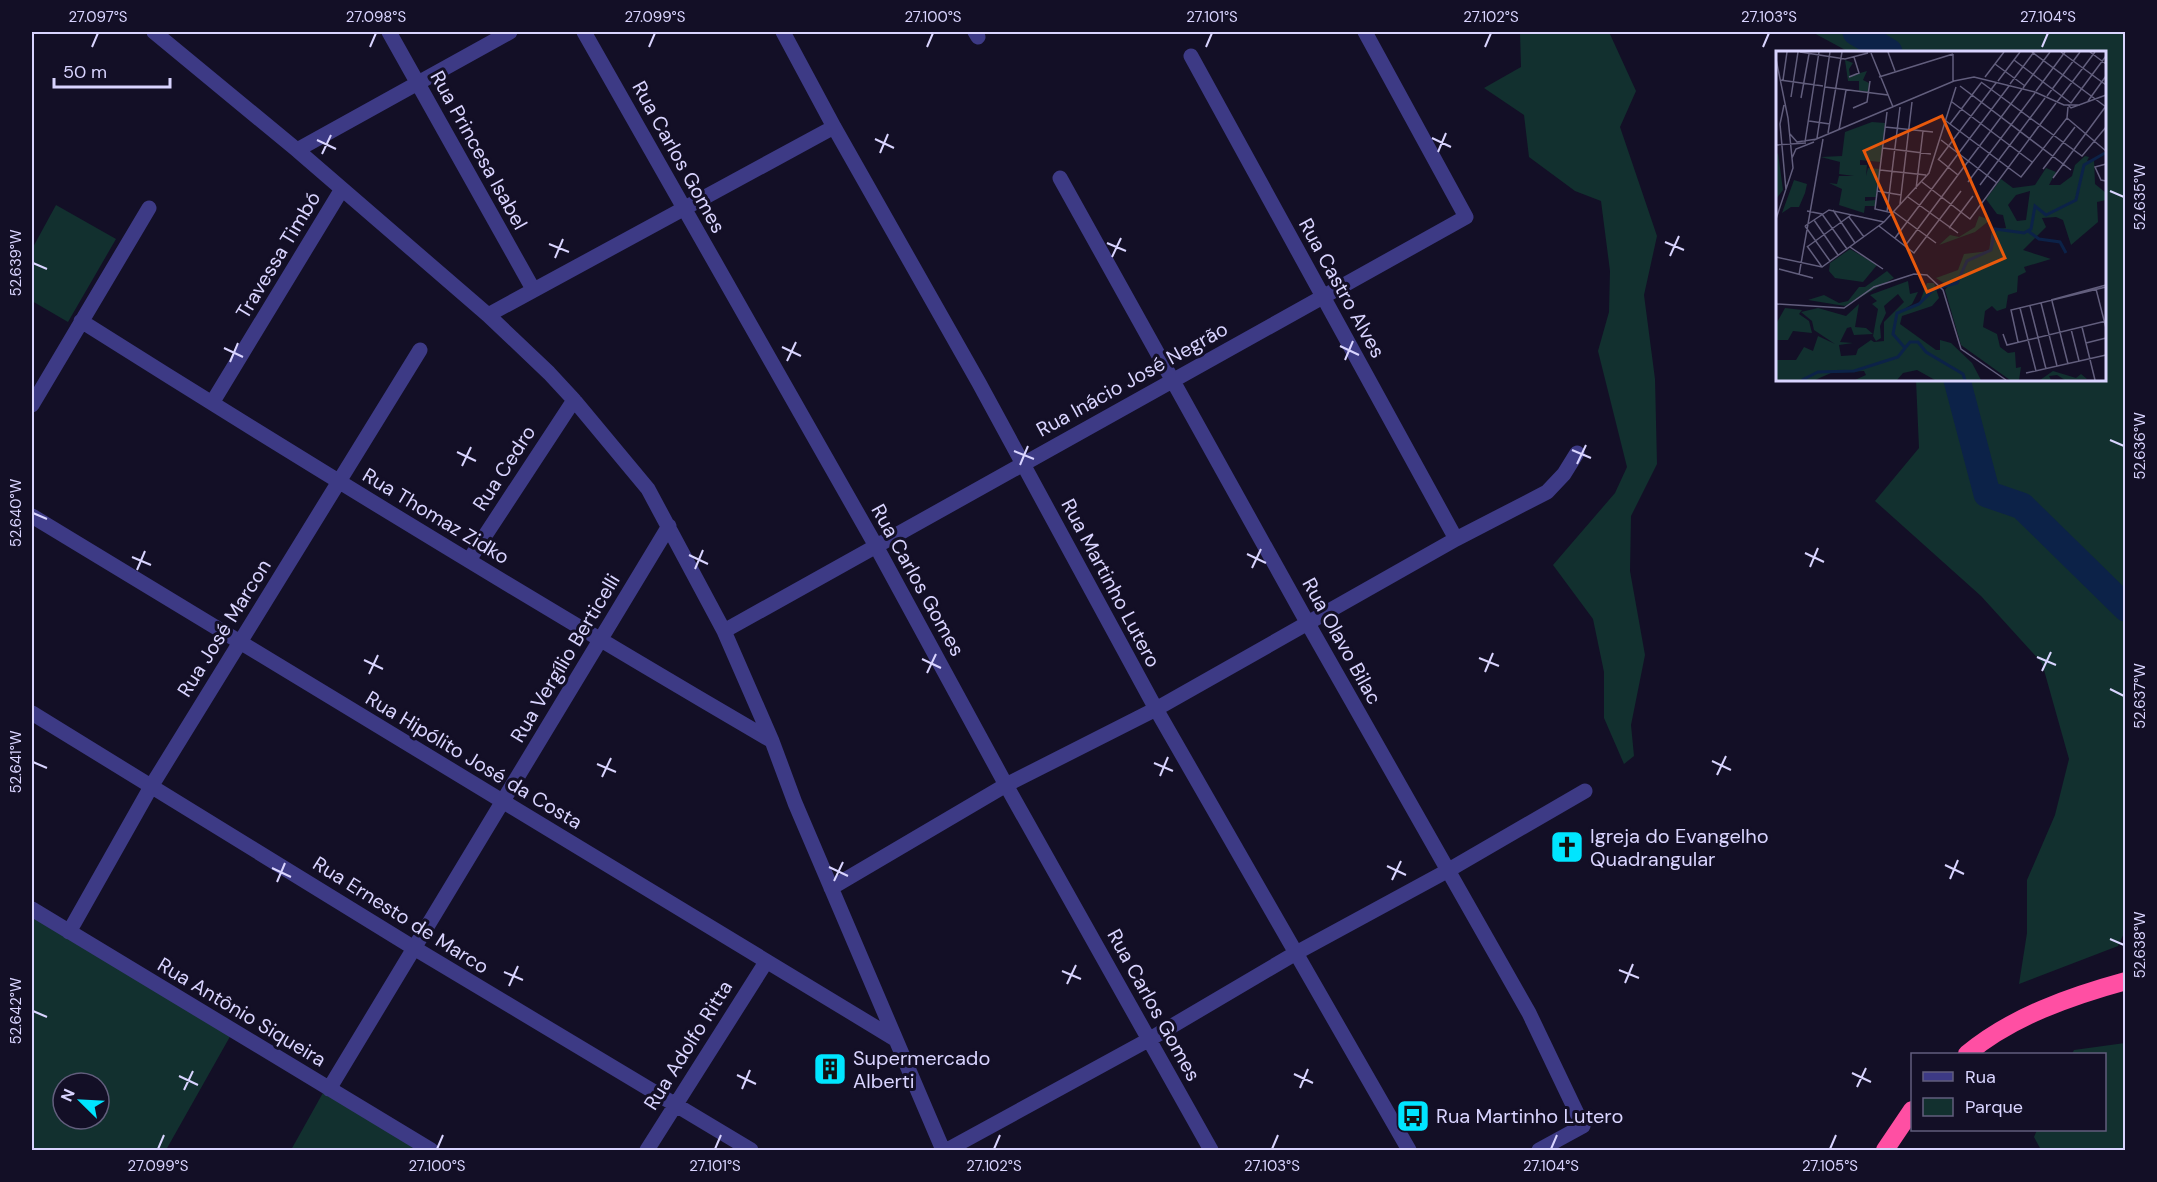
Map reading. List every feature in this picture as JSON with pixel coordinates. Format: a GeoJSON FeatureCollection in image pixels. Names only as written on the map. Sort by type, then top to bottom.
{"type":"FeatureCollection","features":[{"type":"Feature","properties":{"kind":"highway"},"geometry":{"type":"LineString","coordinates":[[1969,1053],[2015,1024],[2057,1003],[2126,981]]}},
{"type":"Feature","properties":{"kind":"highway"},"geometry":{"type":"LineString","coordinates":[[1885,1150],[1911,1111]]}},
{"type":"Feature","properties":{"kind":"street"},"geometry":{"type":"LineString","coordinates":[[154,32],[297,150],[488,315],[574,400],[648,489],[724,630],[895,1039],[945,1150],[1150,1039],[1296,953],[1447,871],[1585,791]]}},
{"type":"Feature","properties":{"kind":"street","name":"Rua Princesa Isabel"},"geometry":{"type":"LineString","coordinates":[[389,32],[533,290]]}},
{"type":"Feature","properties":{"kind":"street"},"geometry":{"type":"LineString","coordinates":[[297,150],[510,32]]}},
{"type":"Feature","properties":{"kind":"street","name":"Rua Carlos Gomes"},"geometry":{"type":"LineString","coordinates":[[584,32],[876,546],[1006,785],[1211,1150]]}},
{"type":"Feature","properties":{"kind":"street","name":"Rua Martinho Lutero"},"geometry":{"type":"LineString","coordinates":[[783,32],[1023,463],[1156,709],[1409,1150]]}},
{"type":"Feature","properties":{"kind":"street","name":"Rua Inácio José Negrão"},"geometry":{"type":"LineString","coordinates":[[724,630],[1466,217],[1365,32]]}},
{"type":"Feature","properties":{"kind":"street","name":"Rua Castro Alves"},"geometry":{"type":"LineString","coordinates":[[1191,56],[1456,539]]}},
{"type":"Feature","properties":{"kind":"street"},"geometry":{"type":"LineString","coordinates":[[488,315],[834,127]]}},
{"type":"Feature","properties":{"kind":"street","name":"Rua Olavo Bilac"},"geometry":{"type":"LineString","coordinates":[[1060,178],[1307,622],[1529,1013],[1583,1126],[1539,1150]]}},
{"type":"Feature","properties":{"kind":"street","name":"Travessa Timbó"},"geometry":{"type":"LineString","coordinates":[[212,404],[342,189]]}},
{"type":"Feature","properties":{"kind":"street"},"geometry":{"type":"LineString","coordinates":[[32,405],[149,208]]}},
{"type":"Feature","properties":{"kind":"street","name":"Rua Thomaz Zidko"},"geometry":{"type":"LineString","coordinates":[[81,321],[212,404],[600,641],[772,741]]}},
{"type":"Feature","properties":{"kind":"street","name":"Rua José Marcon"},"geometry":{"type":"LineString","coordinates":[[69,932],[152,785],[420,350]]}},
{"type":"Feature","properties":{"kind":"street","name":"Rua Cedro"},"geometry":{"type":"LineString","coordinates":[[470,560],[574,400]]}},
{"type":"Feature","properties":{"kind":"street"},"geometry":{"type":"LineString","coordinates":[[831,888],[1006,785],[1156,709],[1456,539],[1547,492],[1564,474],[1577,453]]}},
{"type":"Feature","properties":{"kind":"street","name":"Rua Hipólito José da Costa"},"geometry":{"type":"LineString","coordinates":[[32,516],[895,1039]]}},
{"type":"Feature","properties":{"kind":"street","name":"Rua Vergílio Berticelli"},"geometry":{"type":"LineString","coordinates":[[329,1089],[669,526]]}},
{"type":"Feature","properties":{"kind":"street","name":"Rua Ernesto de Marco"},"geometry":{"type":"LineString","coordinates":[[32,713],[414,948],[751,1150]]}},
{"type":"Feature","properties":{"kind":"street","name":"Rua Antônio Siqueira"},"geometry":{"type":"LineString","coordinates":[[32,909],[431,1150]]}},
{"type":"Feature","properties":{"kind":"street","name":"Rua Adolfo Ritta"},"geometry":{"type":"LineString","coordinates":[[647,1150],[766,962]]}},
{"type":"Feature","properties":{"kind":"green space"},"geometry":{"type":"Polygon","coordinates":[[[1520,32],[1609,32],[1636,91],[1620,127],[1657,236],[1644,295],[1655,379],[1657,464],[1631,516],[1630,571],[1645,655],[1631,725],[1634,756],[1624,764],[1604,718],[1604,672],[1593,619],[1553,565],[1615,493],[1627,467],[1598,351],[1609,312],[1610,271],[1601,201],[1575,191],[1529,157],[1524,115],[1484,88],[1521,67],[1520,32]]]}},
{"type":"Feature","properties":{"kind":"green space"},"geometry":{"type":"Polygon","coordinates":[[[1812,32],[2125,32],[2125,931],[2118,946],[2019,984],[2027,933],[2027,880],[2055,815],[2069,759],[2042,663],[1981,596],[1875,501],[1919,448],[1916,381],[2106,381],[2106,51],[1847,51],[1812,32]]]}},
{"type":"Feature","properties":{"kind":"green space"},"geometry":{"type":"Polygon","coordinates":[[[56,205],[116,239],[68,322],[32,301],[32,249],[56,205]]]}},
{"type":"Feature","properties":{"kind":"green space"},"geometry":{"type":"Polygon","coordinates":[[[32,913],[232,1033],[166,1150],[32,1150],[32,913]]]}},
{"type":"Feature","properties":{"kind":"green space"},"geometry":{"type":"Polygon","coordinates":[[[2125,1043],[2125,1150],[2041,1150],[2034,1137],[2037,1131],[2106,1131],[2106,1053],[2072,1053],[2074,1050],[2125,1043]]]}},
{"type":"Feature","properties":{"kind":"green space"},"geometry":{"type":"Polygon","coordinates":[[[324,1091],[419,1150],[291,1150],[324,1091]]]}},
{"type":"Feature","properties":{"kind":"waterway"},"geometry":{"type":"LineString","coordinates":[[1856,32],[1887,51]]}},
{"type":"Feature","properties":{"kind":"waterway"},"geometry":{"type":"LineString","coordinates":[[1957,381],[1987,494],[2022,506],[2126,608]]}},
{"type":"Feature","properties":{"kind":"place","name":"Igreja do Evangelho Quadrangular"},"geometry":{"type":"Point","coordinates":[1567,847]}},
{"type":"Feature","properties":{"kind":"place","name":"Supermercado Alberti"},"geometry":{"type":"Point","coordinates":[830,1069]}},
{"type":"Feature","properties":{"kind":"place","name":"Rua Martinho Lutero"},"geometry":{"type":"Point","coordinates":[1413,1116]}}]}
